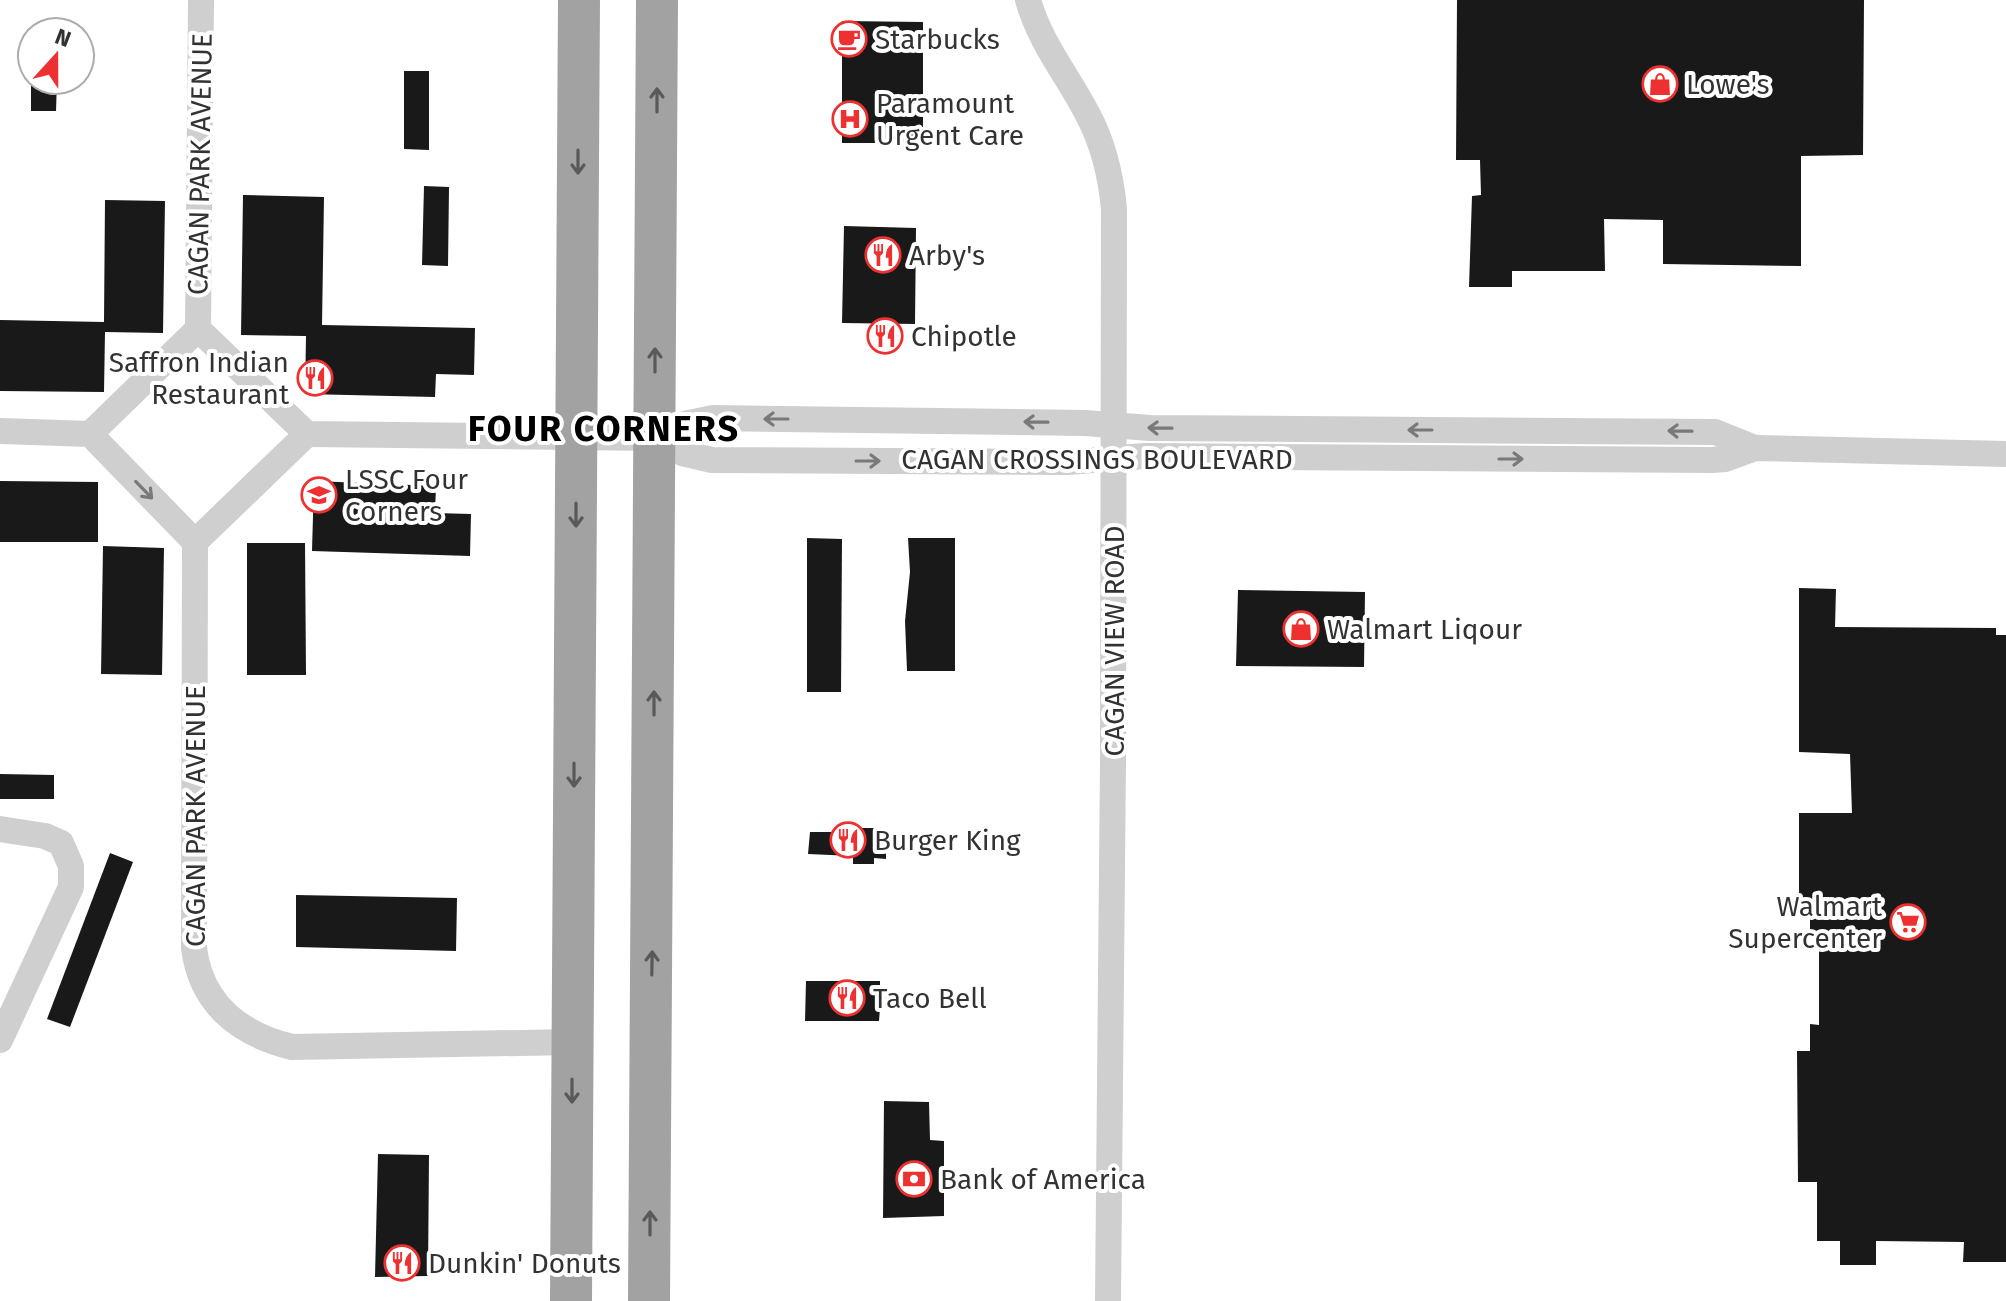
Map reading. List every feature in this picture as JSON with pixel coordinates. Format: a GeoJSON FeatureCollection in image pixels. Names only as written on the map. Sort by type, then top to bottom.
{"type":"FeatureCollection","features":[{"type":"Feature","properties":{"kind":"highway"},"geometry":{"type":"LineString","coordinates":[[571,1301],[579,0]]}},
{"type":"Feature","properties":{"kind":"highway"},"geometry":{"type":"LineString","coordinates":[[649,1301],[657,0]]}},
{"type":"Feature","properties":{"kind":"street","name":"CAGAN PARK AVENUE"},"geometry":{"type":"LineString","coordinates":[[198,329],[201,0]]}},
{"type":"Feature","properties":{"kind":"street","name":"CAGAN VIEW ROAD"},"geometry":{"type":"LineString","coordinates":[[1028,0],[1050,55],[1087,113],[1109,170],[1115,229],[1108,1301]]}},
{"type":"Feature","properties":{"kind":"street"},"geometry":{"type":"LineString","coordinates":[[90,434],[198,329],[307,434],[655,438]]}},
{"type":"Feature","properties":{"kind":"street","name":"CAGAN CROSSINGS BOULEVARD"},"geometry":{"type":"LineString","coordinates":[[655,438],[684,424],[716,418],[965,420],[1159,428],[1715,432],[1755,448]]}},
{"type":"Feature","properties":{"kind":"street"},"geometry":{"type":"LineString","coordinates":[[0,431],[90,434],[195,542],[307,434]]}},
{"type":"Feature","properties":{"kind":"street","name":"CAGAN CROSSINGS BOULEVARD"},"geometry":{"type":"LineString","coordinates":[[655,438],[682,453],[712,460],[1067,462],[1145,456],[1712,460],[1725,459],[1755,448],[2006,454]]}},
{"type":"Feature","properties":{"kind":"street","name":"CAGAN PARK AVENUE"},"geometry":{"type":"LineString","coordinates":[[195,542],[194,948],[201,981],[211,998],[224,1013],[256,1036],[292,1047],[572,1042]]}},
{"type":"Feature","properties":{"kind":"street"},"geometry":{"type":"LineString","coordinates":[[0,829],[45,836],[61,843],[71,866],[71,887],[0,1040]]}},
{"type":"Feature","properties":{"kind":"building","name":"Lowe's"},"geometry":{"type":"Polygon","coordinates":[[[1457,0],[1864,0],[1863,155],[1801,156],[1801,266],[1663,264],[1663,220],[1604,219],[1605,271],[1512,271],[1512,287],[1469,287],[1472,196],[1481,195],[1480,160],[1456,160],[1457,0]]]}},
{"type":"Feature","properties":{"kind":"building"},"geometry":{"type":"Polygon","coordinates":[[[842,21],[923,22],[923,143],[842,143],[842,21]]]}},
{"type":"Feature","properties":{"kind":"building"},"geometry":{"type":"Polygon","coordinates":[[[404,71],[429,71],[429,150],[404,149],[404,71]]]}},
{"type":"Feature","properties":{"kind":"building"},"geometry":{"type":"Polygon","coordinates":[[[31,96],[56,96],[56,111],[31,111],[31,96]]]}},
{"type":"Feature","properties":{"kind":"building"},"geometry":{"type":"Polygon","coordinates":[[[424,186],[449,187],[448,266],[422,265],[424,186]]]}},
{"type":"Feature","properties":{"kind":"building"},"geometry":{"type":"Polygon","coordinates":[[[243,195],[324,197],[322,325],[475,328],[474,375],[436,374],[435,397],[305,394],[306,336],[241,335],[243,195]]]}},
{"type":"Feature","properties":{"kind":"building"},"geometry":{"type":"Polygon","coordinates":[[[105,200],[165,201],[163,333],[105,332],[104,392],[0,391],[0,320],[104,322],[105,200]]]}},
{"type":"Feature","properties":{"kind":"building"},"geometry":{"type":"Polygon","coordinates":[[[844,226],[916,228],[915,324],[842,323],[844,226]]]}},
{"type":"Feature","properties":{"kind":"building"},"geometry":{"type":"Polygon","coordinates":[[[0,481],[98,482],[98,542],[0,542],[0,481]]]}},
{"type":"Feature","properties":{"kind":"building"},"geometry":{"type":"Polygon","coordinates":[[[314,481],[436,486],[435,513],[471,514],[470,556],[312,551],[314,481]]]}},
{"type":"Feature","properties":{"kind":"building"},"geometry":{"type":"Polygon","coordinates":[[[807,538],[842,539],[841,692],[807,692],[807,538]]]}},
{"type":"Feature","properties":{"kind":"building"},"geometry":{"type":"Polygon","coordinates":[[[908,538],[955,538],[955,671],[907,671],[908,538]]]}},
{"type":"Feature","properties":{"kind":"building"},"geometry":{"type":"Polygon","coordinates":[[[247,543],[305,543],[306,675],[247,675],[247,543]]]}},
{"type":"Feature","properties":{"kind":"building"},"geometry":{"type":"Polygon","coordinates":[[[103,546],[164,548],[162,675],[101,674],[103,546]]]}},
{"type":"Feature","properties":{"kind":"building","name":"Walmart Supercenter"},"geometry":{"type":"Polygon","coordinates":[[[1799,588],[1836,589],[1835,627],[1996,628],[1996,635],[2006,635],[2006,1262],[1963,1262],[1964,1242],[1876,1241],[1876,1265],[1840,1265],[1840,1241],[1817,1241],[1817,1182],[1798,1182],[1797,1051],[1810,1051],[1810,1024],[1819,1025],[1819,936],[1810,935],[1810,908],[1799,907],[1799,813],[1852,813],[1850,754],[1799,752],[1799,588]]]}},
{"type":"Feature","properties":{"kind":"building","name":"Walmart Liqour"},"geometry":{"type":"Polygon","coordinates":[[[1238,590],[1365,592],[1364,667],[1236,666],[1238,590]]]}},
{"type":"Feature","properties":{"kind":"building"},"geometry":{"type":"Polygon","coordinates":[[[0,774],[54,775],[54,799],[0,799],[0,774]]]}},
{"type":"Feature","properties":{"kind":"building","name":"Burger King"},"geometry":{"type":"Polygon","coordinates":[[[839,828],[886,828],[886,859],[874,858],[874,864],[853,864],[853,856],[808,854],[810,832],[839,832],[839,828]]]}},
{"type":"Feature","properties":{"kind":"building"},"geometry":{"type":"Polygon","coordinates":[[[110,853],[133,862],[70,1027],[47,1019],[110,853]]]}},
{"type":"Feature","properties":{"kind":"building"},"geometry":{"type":"Polygon","coordinates":[[[296,895],[457,898],[456,951],[296,947],[296,895]]]}},
{"type":"Feature","properties":{"kind":"building","name":"Taco Bell"},"geometry":{"type":"Polygon","coordinates":[[[806,981],[880,981],[880,987],[888,987],[888,1008],[880,1008],[879,1021],[805,1021],[806,981]]]}},
{"type":"Feature","properties":{"kind":"building","name":"Bank of America"},"geometry":{"type":"Polygon","coordinates":[[[884,1101],[929,1102],[930,1140],[944,1141],[944,1216],[883,1218],[884,1101]]]}},
{"type":"Feature","properties":{"kind":"building"},"geometry":{"type":"Polygon","coordinates":[[[378,1154],[429,1155],[428,1276],[375,1277],[378,1154]]]}},
{"type":"Feature","properties":{"kind":"place","name":"Starbucks"},"geometry":{"type":"Point","coordinates":[849,39]}},
{"type":"Feature","properties":{"kind":"place","name":"Lowe's"},"geometry":{"type":"Point","coordinates":[1660,84]}},
{"type":"Feature","properties":{"kind":"place","name":"Paramount Urgent Care"},"geometry":{"type":"Point","coordinates":[850,119]}},
{"type":"Feature","properties":{"kind":"place","name":"Arby's"},"geometry":{"type":"Point","coordinates":[883,255]}},
{"type":"Feature","properties":{"kind":"place","name":"Chipotle"},"geometry":{"type":"Point","coordinates":[885,336]}},
{"type":"Feature","properties":{"kind":"place","name":"Saffron Indian Restaurant"},"geometry":{"type":"Point","coordinates":[315,378]}},
{"type":"Feature","properties":{"kind":"place","name":"LSSC Four Corners"},"geometry":{"type":"Point","coordinates":[319,495]}},
{"type":"Feature","properties":{"kind":"place","name":"Walmart Liqour"},"geometry":{"type":"Point","coordinates":[1301,629]}},
{"type":"Feature","properties":{"kind":"place","name":"Burger King"},"geometry":{"type":"Point","coordinates":[848,840]}},
{"type":"Feature","properties":{"kind":"place","name":"Walmart Supercenter"},"geometry":{"type":"Point","coordinates":[1908,922]}},
{"type":"Feature","properties":{"kind":"place","name":"Taco Bell"},"geometry":{"type":"Point","coordinates":[847,998]}},
{"type":"Feature","properties":{"kind":"place","name":"Bank of America"},"geometry":{"type":"Point","coordinates":[914,1179]}},
{"type":"Feature","properties":{"kind":"place","name":"Dunkin' Donuts"},"geometry":{"type":"Point","coordinates":[402,1263]}},
{"type":"Feature","properties":{"kind":"district","name":"FOUR CORNERS"},"geometry":{"type":"Point","coordinates":[604,429]}}]}
